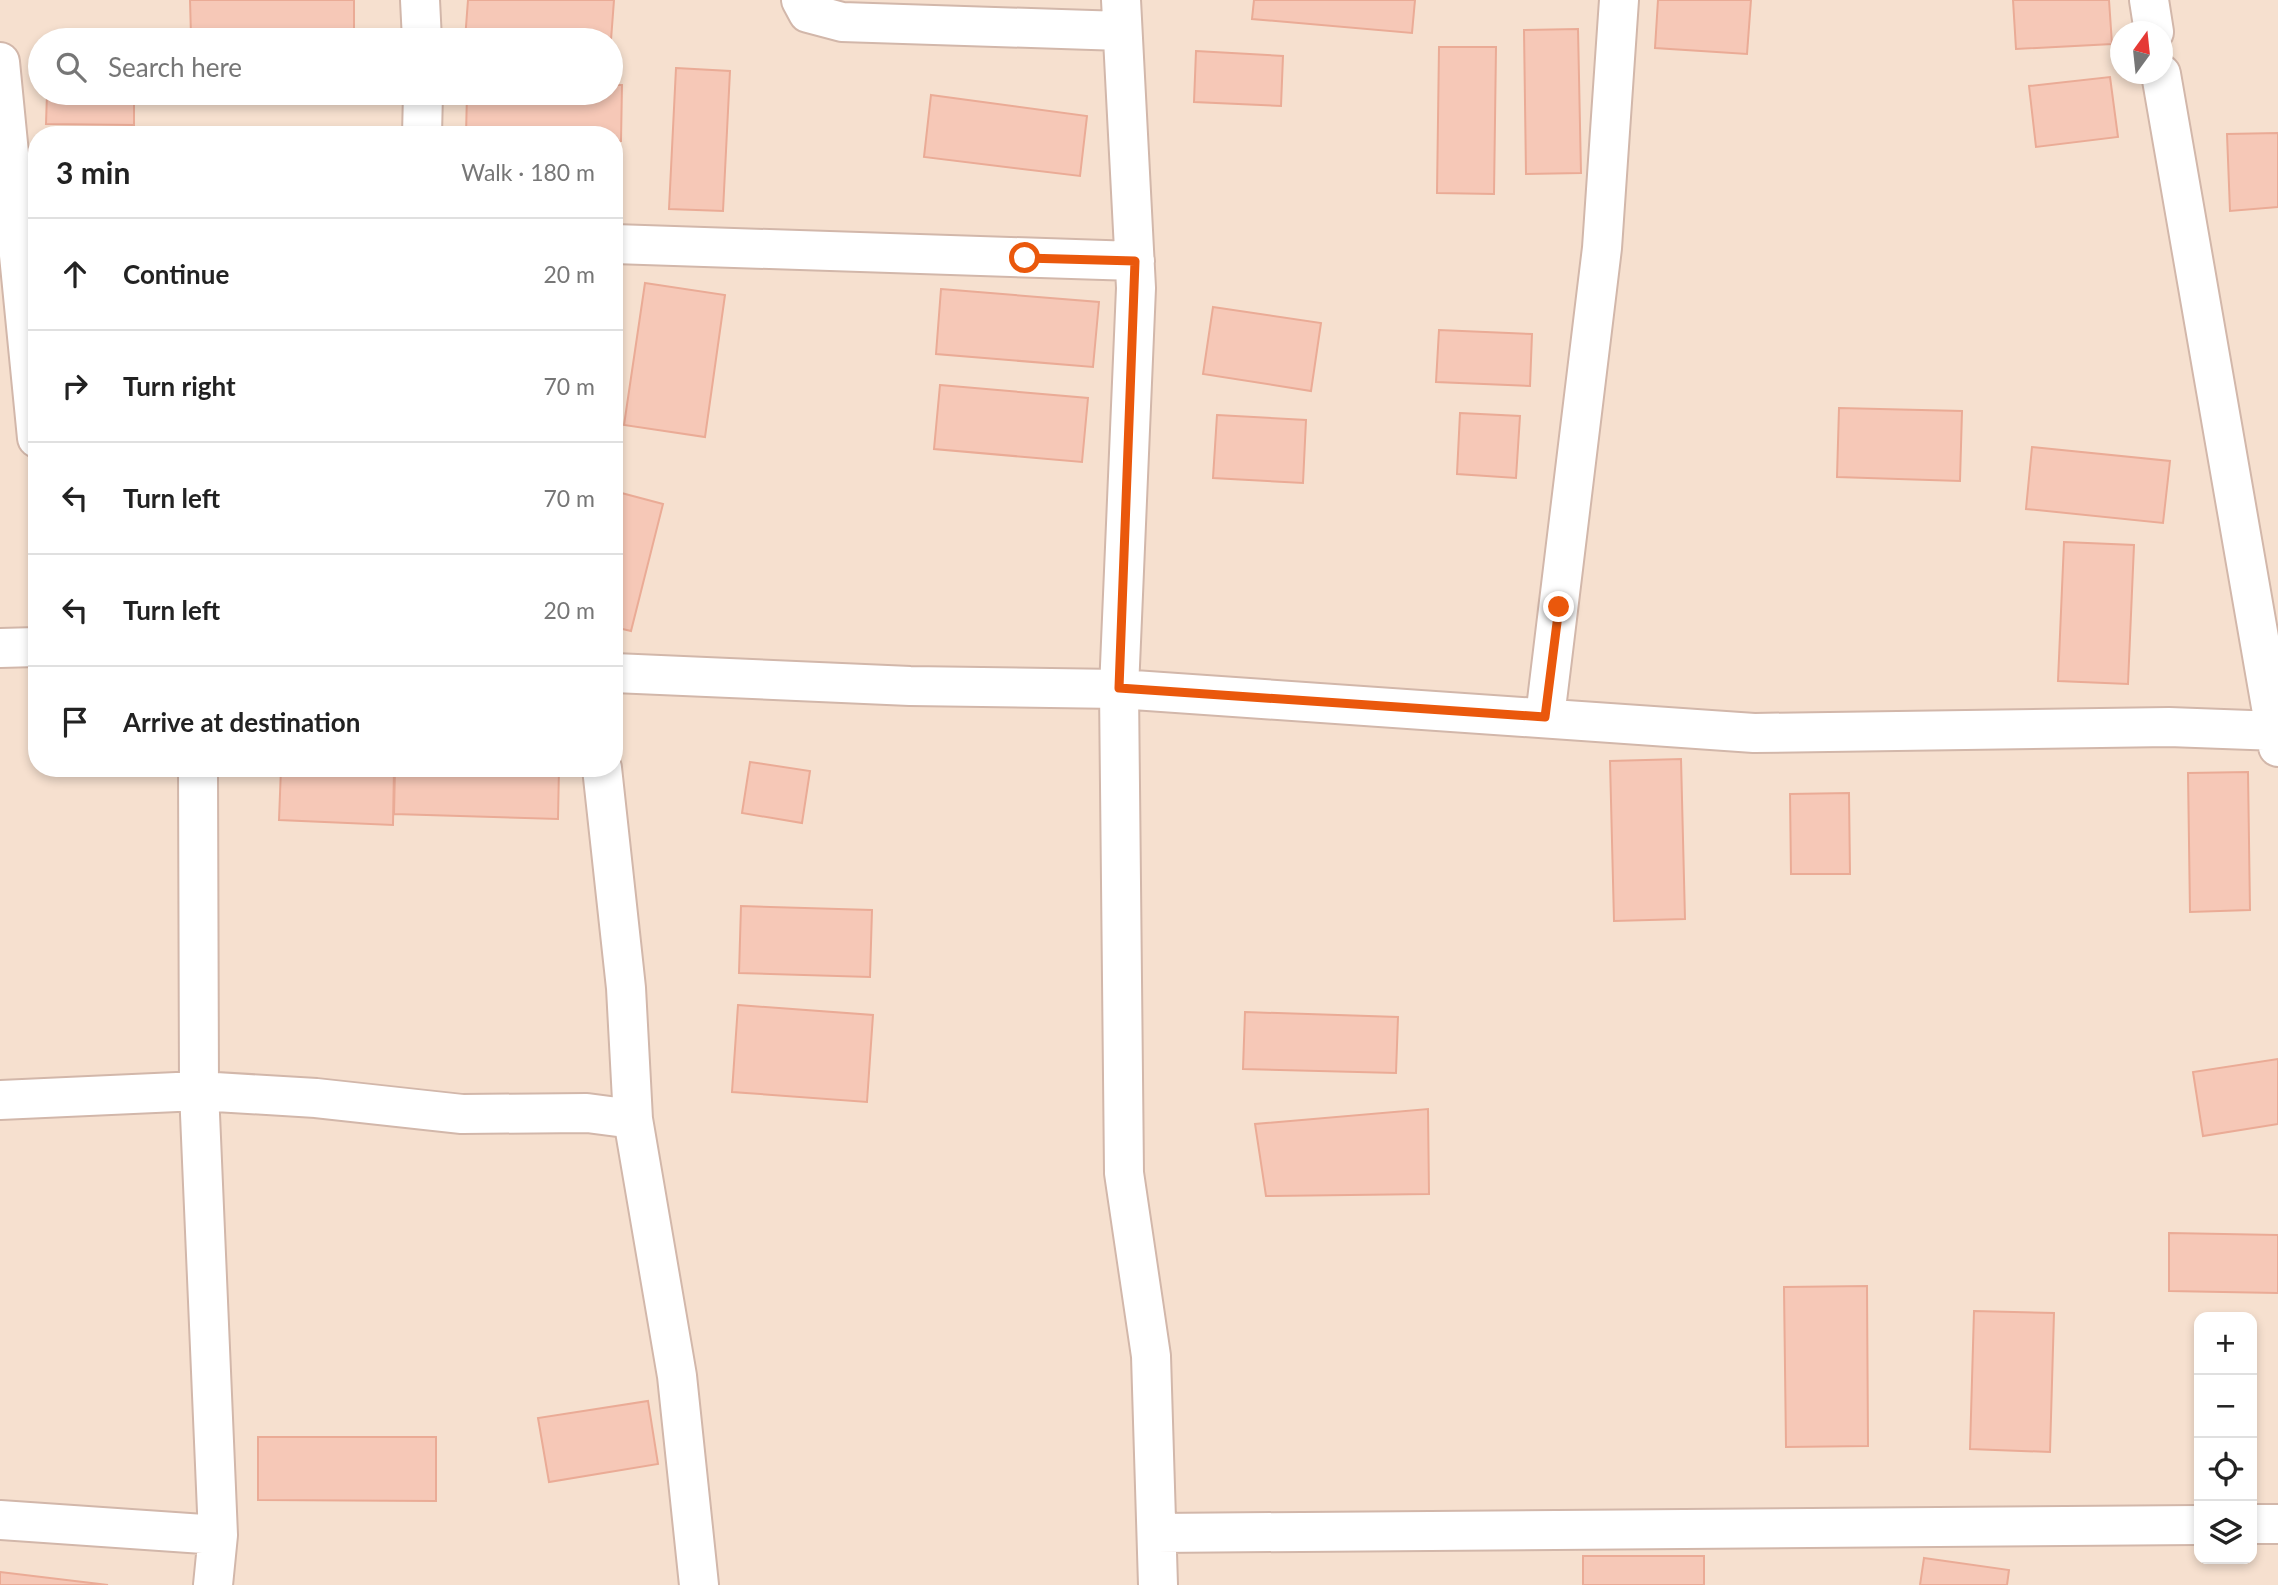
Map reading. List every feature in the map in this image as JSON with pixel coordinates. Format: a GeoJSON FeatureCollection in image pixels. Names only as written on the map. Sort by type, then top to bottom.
{"type":"FeatureCollection","features":[{"type":"Feature","properties":{"kind":"street"},"geometry":{"type":"LineString","coordinates":[[421,0],[422,28]]}},
{"type":"Feature","properties":{"kind":"street"},"geometry":{"type":"LineString","coordinates":[[801,0],[808,13],[842,22],[1122,16],[1135,261],[1119,688],[1124,1173],[1152,1356],[1158,1585]]}},
{"type":"Feature","properties":{"kind":"street"},"geometry":{"type":"LineString","coordinates":[[1545,717],[1602,248],[1619,0]]}},
{"type":"Feature","properties":{"kind":"street"},"geometry":{"type":"LineString","coordinates":[[2149,0],[2152,21]]}},
{"type":"Feature","properties":{"kind":"street"},"geometry":{"type":"LineString","coordinates":[[0,62],[28,347]]}},
{"type":"Feature","properties":{"kind":"street"},"geometry":{"type":"LineString","coordinates":[[623,673],[910,686],[1119,688],[1754,733],[2169,727],[2277,736],[2163,84]]}},
{"type":"Feature","properties":{"kind":"street"},"geometry":{"type":"LineString","coordinates":[[422,126],[423,105]]}},
{"type":"Feature","properties":{"kind":"street"},"geometry":{"type":"LineString","coordinates":[[623,244],[1135,261]]}},
{"type":"Feature","properties":{"kind":"street"},"geometry":{"type":"LineString","coordinates":[[0,648],[28,647]]}},
{"type":"Feature","properties":{"kind":"street"},"geometry":{"type":"LineString","coordinates":[[198,777],[199,1091],[218,1535],[213,1585]]}},
{"type":"Feature","properties":{"kind":"street"},"geometry":{"type":"LineString","coordinates":[[602,777],[626,988],[633,1119],[677,1376],[699,1585]]}},
{"type":"Feature","properties":{"kind":"street"},"geometry":{"type":"LineString","coordinates":[[0,1100],[199,1091],[316,1098],[462,1114],[587,1113],[633,1119]]}},
{"type":"Feature","properties":{"kind":"street"},"geometry":{"type":"LineString","coordinates":[[0,1520],[218,1535]]}},
{"type":"Feature","properties":{"kind":"street"},"geometry":{"type":"LineString","coordinates":[[2257,1524],[2278,1524]]}},
{"type":"Feature","properties":{"kind":"street"},"geometry":{"type":"LineString","coordinates":[[1157,1533],[2194,1525]]}},
{"type":"Feature","properties":{"kind":"shaded area"},"geometry":{"type":"Polygon","coordinates":[[[0,0],[2278,0],[2278,1585],[0,1585],[0,0]]]}},
{"type":"Feature","properties":{"kind":"building"},"geometry":{"type":"Polygon","coordinates":[[[190,0],[354,0],[354,28],[191,28],[190,0]]]}},
{"type":"Feature","properties":{"kind":"building"},"geometry":{"type":"Polygon","coordinates":[[[468,0],[614,0],[612,28],[466,28],[468,0]]]}},
{"type":"Feature","properties":{"kind":"building"},"geometry":{"type":"Polygon","coordinates":[[[1254,0],[1415,0],[1412,33],[1252,19],[1254,0]]]}},
{"type":"Feature","properties":{"kind":"building"},"geometry":{"type":"Polygon","coordinates":[[[1658,0],[1751,0],[1747,54],[1655,48],[1658,0]]]}},
{"type":"Feature","properties":{"kind":"building"},"geometry":{"type":"Polygon","coordinates":[[[2013,0],[2109,0],[2110,44],[2016,49],[2013,0]]]}},
{"type":"Feature","properties":{"kind":"building"},"geometry":{"type":"Polygon","coordinates":[[[1578,29],[1581,173],[1526,174],[1524,30],[1578,29]]]}},
{"type":"Feature","properties":{"kind":"building"},"geometry":{"type":"Polygon","coordinates":[[[1439,47],[1496,47],[1494,194],[1437,193],[1439,47]]]}},
{"type":"Feature","properties":{"kind":"building"},"geometry":{"type":"Polygon","coordinates":[[[1196,51],[1283,56],[1281,106],[1194,102],[1196,51]]]}},
{"type":"Feature","properties":{"kind":"building"},"geometry":{"type":"Polygon","coordinates":[[[676,68],[730,71],[723,211],[669,209],[676,68]]]}},
{"type":"Feature","properties":{"kind":"building"},"geometry":{"type":"Polygon","coordinates":[[[2110,77],[2118,137],[2036,147],[2029,86],[2110,77]]]}},
{"type":"Feature","properties":{"kind":"building"},"geometry":{"type":"Polygon","coordinates":[[[931,95],[1087,116],[1080,176],[924,157],[931,95]]]}},
{"type":"Feature","properties":{"kind":"building"},"geometry":{"type":"Polygon","coordinates":[[[47,105],[134,105],[134,125],[46,124],[47,105]]]}},
{"type":"Feature","properties":{"kind":"building"},"geometry":{"type":"Polygon","coordinates":[[[467,105],[622,105],[621,126],[466,126],[467,105]]]}},
{"type":"Feature","properties":{"kind":"building"},"geometry":{"type":"Polygon","coordinates":[[[2278,133],[2278,207],[2230,211],[2227,134],[2278,133]]]}},
{"type":"Feature","properties":{"kind":"building"},"geometry":{"type":"Polygon","coordinates":[[[645,283],[725,295],[705,437],[624,425],[645,283]]]}},
{"type":"Feature","properties":{"kind":"building"},"geometry":{"type":"Polygon","coordinates":[[[941,289],[1099,302],[1093,367],[936,354],[941,289]]]}},
{"type":"Feature","properties":{"kind":"building"},"geometry":{"type":"Polygon","coordinates":[[[1213,307],[1321,323],[1311,391],[1203,374],[1213,307]]]}},
{"type":"Feature","properties":{"kind":"building"},"geometry":{"type":"Polygon","coordinates":[[[1439,330],[1532,334],[1530,386],[1436,382],[1439,330]]]}},
{"type":"Feature","properties":{"kind":"building"},"geometry":{"type":"Polygon","coordinates":[[[940,385],[1088,398],[1082,462],[934,449],[940,385]]]}},
{"type":"Feature","properties":{"kind":"building"},"geometry":{"type":"Polygon","coordinates":[[[1839,408],[1962,411],[1960,481],[1837,477],[1839,408]]]}},
{"type":"Feature","properties":{"kind":"building"},"geometry":{"type":"Polygon","coordinates":[[[1460,413],[1520,416],[1516,478],[1457,474],[1460,413]]]}},
{"type":"Feature","properties":{"kind":"building"},"geometry":{"type":"Polygon","coordinates":[[[1217,415],[1306,420],[1303,483],[1213,478],[1217,415]]]}},
{"type":"Feature","properties":{"kind":"building"},"geometry":{"type":"Polygon","coordinates":[[[2032,447],[2170,461],[2163,523],[2026,509],[2032,447]]]}},
{"type":"Feature","properties":{"kind":"building"},"geometry":{"type":"Polygon","coordinates":[[[623,493],[663,504],[631,631],[623,629],[623,493]]]}},
{"type":"Feature","properties":{"kind":"building"},"geometry":{"type":"Polygon","coordinates":[[[2064,542],[2134,545],[2128,684],[2058,681],[2064,542]]]}},
{"type":"Feature","properties":{"kind":"building"},"geometry":{"type":"Polygon","coordinates":[[[1681,759],[1685,919],[1614,921],[1610,761],[1681,759]]]}},
{"type":"Feature","properties":{"kind":"building"},"geometry":{"type":"Polygon","coordinates":[[[750,762],[810,771],[802,823],[742,813],[750,762]]]}},
{"type":"Feature","properties":{"kind":"building"},"geometry":{"type":"Polygon","coordinates":[[[2248,772],[2250,910],[2190,912],[2188,773],[2248,772]]]}},
{"type":"Feature","properties":{"kind":"building"},"geometry":{"type":"Polygon","coordinates":[[[281,777],[394,777],[393,825],[279,820],[281,777]]]}},
{"type":"Feature","properties":{"kind":"building"},"geometry":{"type":"Polygon","coordinates":[[[395,777],[559,777],[558,819],[394,814],[395,777]]]}},
{"type":"Feature","properties":{"kind":"building"},"geometry":{"type":"Polygon","coordinates":[[[1849,793],[1850,874],[1791,874],[1790,794],[1849,793]]]}},
{"type":"Feature","properties":{"kind":"building"},"geometry":{"type":"Polygon","coordinates":[[[741,906],[872,910],[870,977],[739,973],[741,906]]]}},
{"type":"Feature","properties":{"kind":"building"},"geometry":{"type":"Polygon","coordinates":[[[738,1005],[873,1015],[867,1102],[732,1092],[738,1005]]]}},
{"type":"Feature","properties":{"kind":"building"},"geometry":{"type":"Polygon","coordinates":[[[1245,1012],[1398,1017],[1396,1073],[1243,1069],[1245,1012]]]}},
{"type":"Feature","properties":{"kind":"building"},"geometry":{"type":"Polygon","coordinates":[[[2278,1059],[2278,1124],[2203,1136],[2193,1072],[2278,1059]]]}},
{"type":"Feature","properties":{"kind":"building"},"geometry":{"type":"Polygon","coordinates":[[[1428,1109],[1429,1194],[1266,1196],[1255,1124],[1428,1109]]]}},
{"type":"Feature","properties":{"kind":"building"},"geometry":{"type":"Polygon","coordinates":[[[2169,1233],[2278,1235],[2278,1293],[2169,1291],[2169,1233]]]}},
{"type":"Feature","properties":{"kind":"building"},"geometry":{"type":"Polygon","coordinates":[[[1867,1286],[1868,1446],[1786,1447],[1784,1287],[1867,1286]]]}},
{"type":"Feature","properties":{"kind":"building"},"geometry":{"type":"Polygon","coordinates":[[[1974,1311],[2054,1313],[2050,1452],[1970,1449],[1974,1311]]]}},
{"type":"Feature","properties":{"kind":"building"},"geometry":{"type":"Polygon","coordinates":[[[648,1401],[658,1464],[549,1482],[538,1418],[648,1401]]]}},
{"type":"Feature","properties":{"kind":"building"},"geometry":{"type":"Polygon","coordinates":[[[258,1437],[436,1437],[436,1501],[258,1500],[258,1437]]]}},
{"type":"Feature","properties":{"kind":"building"},"geometry":{"type":"Polygon","coordinates":[[[1583,1556],[1704,1556],[1704,1585],[1583,1585],[1583,1556]]]}},
{"type":"Feature","properties":{"kind":"building"},"geometry":{"type":"Polygon","coordinates":[[[1924,1558],[2009,1570],[2007,1585],[1920,1585],[1924,1558]]]}},
{"type":"Feature","properties":{"kind":"building"},"geometry":{"type":"Polygon","coordinates":[[[0,1572],[108,1585],[0,1585],[0,1572]]]}},
{"type":"Feature","properties":{"kind":"route"},"geometry":{"type":"LineString","coordinates":[[1025,258],[1135,261],[1119,688],[1545,717],[1559,607]]}}]}
